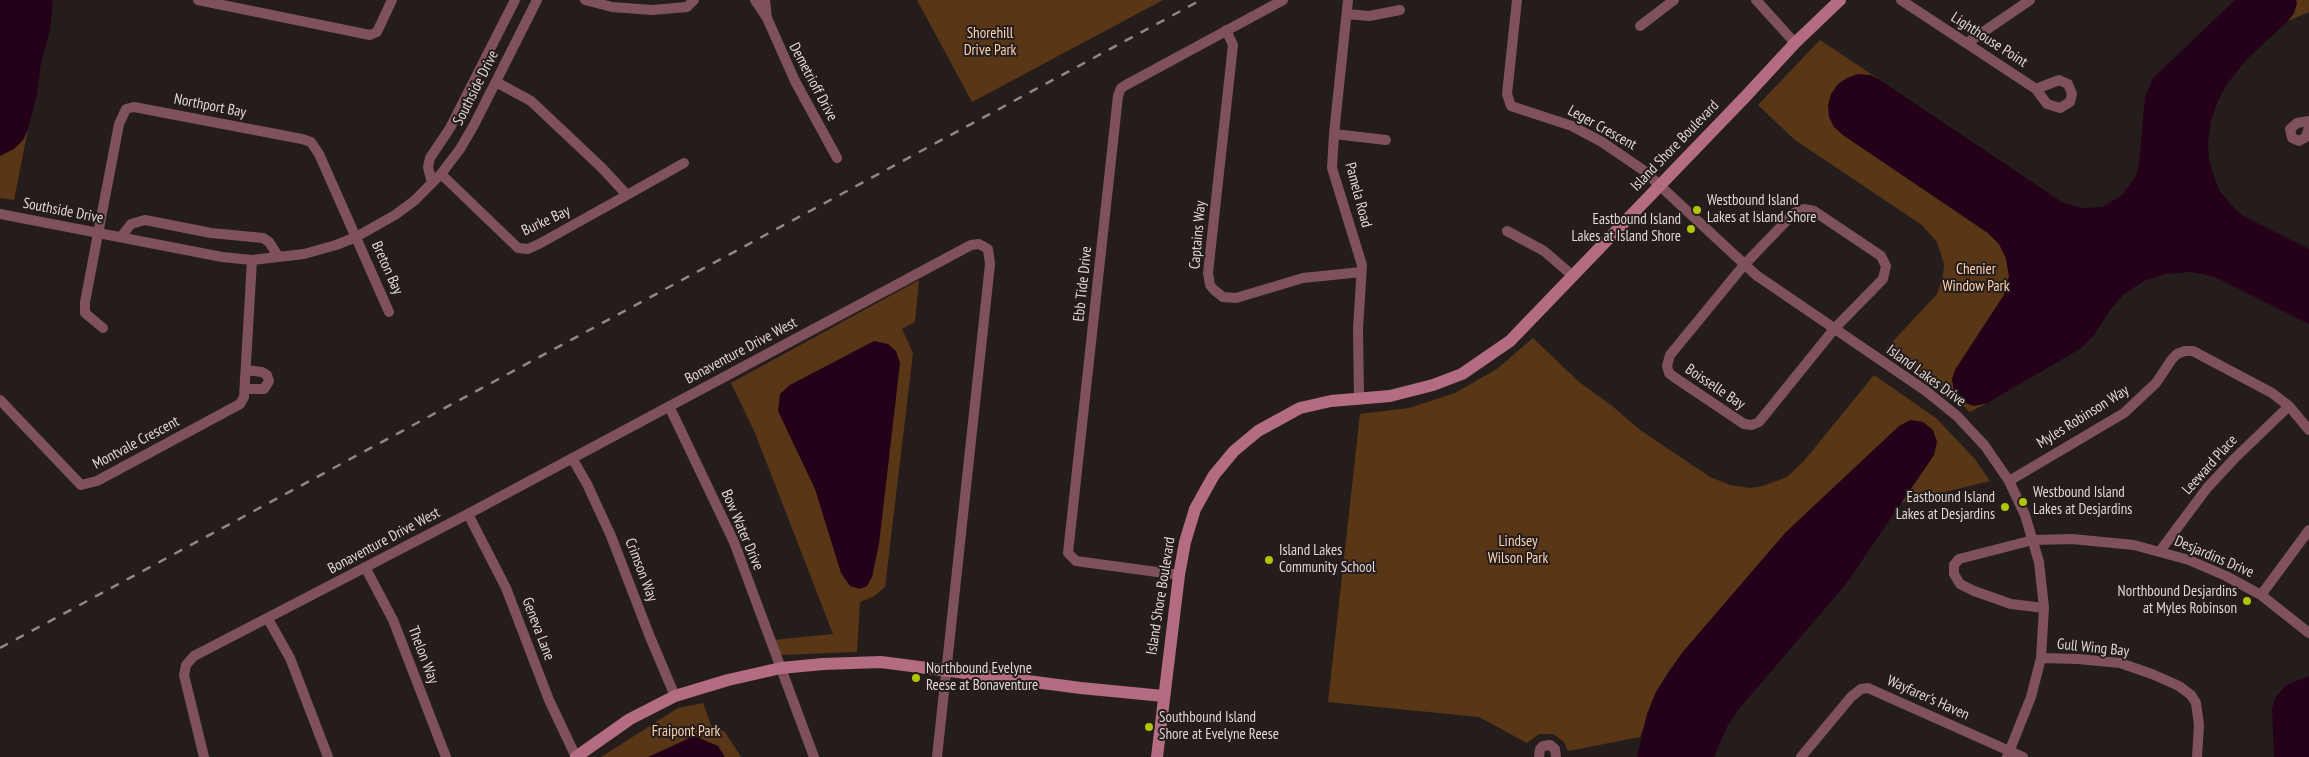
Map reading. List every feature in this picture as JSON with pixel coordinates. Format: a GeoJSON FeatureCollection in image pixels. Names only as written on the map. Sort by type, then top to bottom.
{"type":"FeatureCollection","features":[{"type":"Feature","properties":{"kind":"street"},"geometry":{"type":"LineString","coordinates":[[198,0],[370,35],[377,32],[392,0]]}},
{"type":"Feature","properties":{"kind":"street","name":"Southside Drive"},"geometry":{"type":"LineString","coordinates":[[432,183],[428,167],[430,158],[450,128],[515,0]]}},
{"type":"Feature","properties":{"kind":"street","name":"Southside Drive"},"geometry":{"type":"LineString","coordinates":[[0,214],[211,256],[252,260],[304,254],[336,245],[356,237],[395,215],[414,201],[441,174],[466,138],[537,0]]}},
{"type":"Feature","properties":{"kind":"street"},"geometry":{"type":"LineString","coordinates":[[585,0],[612,7],[652,10],[687,7],[694,0]]}},
{"type":"Feature","properties":{"kind":"street","name":"Demetrioff Drive"},"geometry":{"type":"LineString","coordinates":[[755,0],[767,18],[795,80],[837,158]]}},
{"type":"Feature","properties":{"kind":"street","name":"Demetrioff Drive"},"geometry":{"type":"LineString","coordinates":[[765,0],[767,18]]}},
{"type":"Feature","properties":{"kind":"street","name":"Ebb Tide Drive"},"geometry":{"type":"LineString","coordinates":[[1179,575],[1076,561],[1068,553],[1118,96],[1121,88],[1126,85],[1283,0]]}},
{"type":"Feature","properties":{"kind":"street","name":"Pamela Road"},"geometry":{"type":"LineString","coordinates":[[1348,0],[1332,168],[1360,258],[1359,397]]}},
{"type":"Feature","properties":{"kind":"street","name":"Leger Crescent"},"geometry":{"type":"LineString","coordinates":[[1517,0],[1507,94],[1511,106],[1555,119],[1587,134],[1616,151],[1660,184]]}},
{"type":"Feature","properties":{"kind":"street"},"geometry":{"type":"LineString","coordinates":[[1640,26],[1674,0]]}},
{"type":"Feature","properties":{"kind":"street"},"geometry":{"type":"LineString","coordinates":[[1756,0],[1795,43]]}},
{"type":"Feature","properties":{"kind":"street","name":"Island Shore Boulevard"},"geometry":{"type":"LineString","coordinates":[[1157,757],[1163,696],[1185,542],[1195,509],[1214,475],[1234,451],[1258,432],[1300,408],[1332,400],[1390,396],[1409,392],[1462,374],[1510,341],[1795,43],[1840,0]]}},
{"type":"Feature","properties":{"kind":"street","name":"Lighthouse Point"},"geometry":{"type":"LineString","coordinates":[[1901,0],[2036,88]]}},
{"type":"Feature","properties":{"kind":"street"},"geometry":{"type":"LineString","coordinates":[[1967,43],[2030,0]]}},
{"type":"Feature","properties":{"kind":"street"},"geometry":{"type":"LineString","coordinates":[[1347,14],[1369,16],[1400,10]]}},
{"type":"Feature","properties":{"kind":"street","name":"Captains Way"},"geometry":{"type":"LineString","coordinates":[[1226,30],[1233,45],[1209,266],[1210,284],[1223,297],[1236,298],[1303,278],[1361,272]]}},
{"type":"Feature","properties":{"kind":"street"},"geometry":{"type":"LineString","coordinates":[[496,82],[531,100],[602,168],[627,195]]}},
{"type":"Feature","properties":{"kind":"street","name":"Northport Bay"},"geometry":{"type":"LineString","coordinates":[[98,233],[118,124],[126,109],[134,107],[311,142],[319,154],[356,237]]}},
{"type":"Feature","properties":{"kind":"street"},"geometry":{"type":"LineString","coordinates":[[2309,121],[2298,123],[2290,129],[2292,138],[2300,141],[2306,137],[2309,127]]}},
{"type":"Feature","properties":{"kind":"street"},"geometry":{"type":"LineString","coordinates":[[1334,134],[1386,140]]}},
{"type":"Feature","properties":{"kind":"street","name":"Burke Bay"},"geometry":{"type":"LineString","coordinates":[[441,174],[518,248],[528,249],[684,163]]}},
{"type":"Feature","properties":{"kind":"street","name":"Island Lakes Drive"},"geometry":{"type":"LineString","coordinates":[[1660,184],[1744,265],[1791,301],[1835,328],[1926,391],[1957,416],[1985,446],[2009,481],[2026,514],[2039,562],[2044,608],[2041,658],[2031,697],[2009,754]]}},
{"type":"Feature","properties":{"kind":"street"},"geometry":{"type":"LineString","coordinates":[[1744,265],[1794,213],[1804,209],[1814,211],[1881,256],[1886,266],[1883,279],[1835,328]]}},
{"type":"Feature","properties":{"kind":"street","name":"Southside Drive"},"geometry":{"type":"LineString","coordinates":[[121,237],[131,224],[145,220],[212,233],[263,238],[269,242],[278,256]]}},
{"type":"Feature","properties":{"kind":"street"},"geometry":{"type":"LineString","coordinates":[[1507,231],[1544,251],[1574,276]]}},
{"type":"Feature","properties":{"kind":"street"},"geometry":{"type":"LineString","coordinates":[[98,233],[85,302],[85,313],[104,328]]}},
{"type":"Feature","properties":{"kind":"street","name":"Breton Bay"},"geometry":{"type":"LineString","coordinates":[[356,237],[389,312]]}},
{"type":"Feature","properties":{"kind":"street","name":"Bonaventure Drive West"},"geometry":{"type":"LineString","coordinates":[[204,757],[184,675],[186,665],[194,656],[468,514],[971,245],[979,244],[988,249],[990,264],[946,670]]}},
{"type":"Feature","properties":{"kind":"street"},"geometry":{"type":"LineString","coordinates":[[246,370],[262,372],[267,375],[269,380],[264,389],[245,389],[246,370],[252,260]]}},
{"type":"Feature","properties":{"kind":"street","name":"Boisselle Bay"},"geometry":{"type":"LineString","coordinates":[[1744,265],[1670,355],[1667,366],[1669,373],[1674,377],[1738,421],[1752,424],[1759,422],[1835,328]]}},
{"type":"Feature","properties":{"kind":"street","name":"Myles Robinson Way"},"geometry":{"type":"LineString","coordinates":[[2009,481],[2124,413],[2156,384],[2172,359],[2177,354],[2185,351],[2193,352],[2272,393],[2289,406],[2309,430]]}},
{"type":"Feature","properties":{"kind":"street","name":"Montvale Crescent"},"geometry":{"type":"LineString","coordinates":[[0,400],[81,485],[89,484],[240,404],[244,397],[245,389]]}},
{"type":"Feature","properties":{"kind":"street","name":"Bow Water Drive"},"geometry":{"type":"LineString","coordinates":[[669,406],[734,542],[814,757]]}},
{"type":"Feature","properties":{"kind":"street","name":"Leeward Place"},"geometry":{"type":"LineString","coordinates":[[2160,551],[2207,488],[2289,406]]}},
{"type":"Feature","properties":{"kind":"street","name":"Crimson Way"},"geometry":{"type":"LineString","coordinates":[[572,458],[612,536],[650,637],[675,696]]}},
{"type":"Feature","properties":{"kind":"street","name":"Geneva Lane"},"geometry":{"type":"LineString","coordinates":[[468,514],[506,588],[549,700],[576,757]]}},
{"type":"Feature","properties":{"kind":"street"},"geometry":{"type":"LineString","coordinates":[[2261,595],[2309,530]]}},
{"type":"Feature","properties":{"kind":"street","name":"Desjardins Drive"},"geometry":{"type":"LineString","coordinates":[[2044,608],[2011,604],[1992,599],[1960,584],[1954,574],[1954,565],[1959,559],[2033,540],[2096,540],[2160,551],[2189,560],[2261,595],[2309,633]]}},
{"type":"Feature","properties":{"kind":"street","name":"Thelon Way"},"geometry":{"type":"LineString","coordinates":[[365,567],[393,620],[446,757]]}},
{"type":"Feature","properties":{"kind":"street"},"geometry":{"type":"LineString","coordinates":[[268,619],[290,658],[326,756]]}},
{"type":"Feature","properties":{"kind":"street","name":"Gull Wing Bay"},"geometry":{"type":"LineString","coordinates":[[2041,658],[2078,659],[2120,664],[2152,674],[2179,686],[2191,694],[2196,703],[2199,725],[2196,757]]}},
{"type":"Feature","properties":{"kind":"street"},"geometry":{"type":"LineString","coordinates":[[576,757],[630,719],[675,696],[728,680],[781,668],[881,662],[1072,687],[1163,696]]}},
{"type":"Feature","properties":{"kind":"street"},"geometry":{"type":"LineString","coordinates":[[937,757],[946,670]]}},
{"type":"Feature","properties":{"kind":"street","name":"Wayfarer's Haven"},"geometry":{"type":"LineString","coordinates":[[1802,757],[1851,697],[1861,689],[1868,688],[2009,754]]}},
{"type":"Feature","properties":{"kind":"street"},"geometry":{"type":"LineString","coordinates":[[1540,757],[1540,749],[1543,746],[1550,745],[1555,749],[1556,757]]}},
{"type":"Feature","properties":{"kind":"street"},"geometry":{"type":"LineString","coordinates":[[2009,754],[2023,757]]}},
{"type":"Feature","properties":{"kind":"green space","name":"Shorehill Drive Park"},"geometry":{"type":"Polygon","coordinates":[[[917,0],[1163,0],[972,102],[917,0]]]}},
{"type":"Feature","properties":{"kind":"green space"},"geometry":{"type":"Polygon","coordinates":[[[2296,0],[2309,0],[2309,12],[2288,21],[2294,13],[2296,0]]]}},
{"type":"Feature","properties":{"kind":"green space","name":"Chenier Window Park"},"geometry":{"type":"Polygon","coordinates":[[[1820,40],[1880,80],[1870,75],[1843,135],[1988,233],[1999,244],[2006,258],[2009,276],[2004,295],[1955,370],[1981,405],[1987,403],[1970,412],[1940,386],[1886,349],[1937,294],[1943,276],[1944,264],[1937,242],[1922,225],[1795,140],[1758,105],[1820,40]]]}},
{"type":"Feature","properties":{"kind":"green space"},"geometry":{"type":"Polygon","coordinates":[[[28,129],[14,200],[0,198],[0,156],[23,140],[28,129]]]}},
{"type":"Feature","properties":{"kind":"green space"},"geometry":{"type":"Polygon","coordinates":[[[919,280],[915,322],[902,329],[913,353],[885,587],[873,597],[860,602],[857,652],[780,655],[774,640],[833,634],[755,433],[731,383],[919,280]]]}},
{"type":"Feature","properties":{"kind":"green space","name":"Lindsey Wilson Park"},"geometry":{"type":"Polygon","coordinates":[[[1533,338],[1579,382],[1611,405],[1640,430],[1710,477],[1730,485],[1750,488],[1763,486],[1787,477],[1804,461],[1874,375],[1936,418],[1974,458],[1990,481],[1901,503],[1934,455],[1786,532],[1682,653],[1668,672],[1656,692],[1640,737],[1568,751],[1564,742],[1553,734],[1539,734],[1527,743],[1479,717],[1328,702],[1360,414],[1409,408],[1455,393],[1497,369],[1533,338]]]}},
{"type":"Feature","properties":{"kind":"green space","name":"Fraipont Park"},"geometry":{"type":"Polygon","coordinates":[[[703,703],[711,725],[725,732],[741,757],[601,757],[678,708],[703,703]]]}},
{"type":"Feature","properties":{"kind":"shaded area"},"geometry":{"type":"Polygon","coordinates":[[[0,0],[53,0],[50,31],[41,63],[37,95],[28,129],[23,140],[14,149],[0,156],[0,0]]]}},
{"type":"Feature","properties":{"kind":"shaded area"},"geometry":{"type":"Polygon","coordinates":[[[2235,0],[2296,0],[2297,3],[2294,13],[2288,21],[2247,59],[2227,84],[2218,101],[2211,121],[2208,143],[2209,161],[2219,190],[2235,209],[2245,217],[2309,249],[2309,324],[2215,277],[2191,272],[2166,274],[2144,281],[2124,294],[2111,309],[2094,335],[2080,349],[1987,403],[1974,406],[1962,402],[1954,392],[1952,379],[1955,370],[2004,295],[2009,276],[2006,258],[1999,244],[1988,233],[1834,127],[1829,117],[1828,105],[1831,94],[1838,84],[1847,78],[1858,74],[1870,75],[2062,202],[2082,208],[2102,207],[2122,195],[2136,176],[2139,163],[2145,97],[2153,78],[2235,0]]]}},
{"type":"Feature","properties":{"kind":"shaded area"},"geometry":{"type":"Polygon","coordinates":[[[874,341],[888,344],[896,351],[900,363],[879,544],[872,577],[867,586],[860,589],[850,586],[841,573],[815,489],[778,411],[780,394],[790,385],[874,341]]]}},
{"type":"Feature","properties":{"kind":"shaded area"},"geometry":{"type":"Polygon","coordinates":[[[1910,420],[1923,422],[1933,430],[1937,442],[1934,455],[1846,584],[1738,710],[1728,725],[1714,757],[1637,757],[1647,714],[1656,692],[1682,653],[1786,532],[1899,426],[1910,420]]]}},
{"type":"Feature","properties":{"kind":"shaded area"},"geometry":{"type":"Polygon","coordinates":[[[2309,676],[2309,757],[2274,757],[2272,709],[2275,698],[2286,685],[2309,676]]]}},
{"type":"Feature","properties":{"kind":"shaded area"},"geometry":{"type":"Polygon","coordinates":[[[694,736],[718,746],[725,757],[648,757],[694,736]]]}},
{"type":"Feature","properties":{"kind":"railway"},"geometry":{"type":"LineString","coordinates":[[0,648],[1201,0]]}},
{"type":"Feature","properties":{"kind":"place","name":"Westbound Island Lakes at Island Shore"},"geometry":{"type":"Point","coordinates":[1697,210]}},
{"type":"Feature","properties":{"kind":"place","name":"Eastbound Island Lakes at Island Shore"},"geometry":{"type":"Point","coordinates":[1691,229]}},
{"type":"Feature","properties":{"kind":"place","name":"Westbound Island Lakes at Desjardins"},"geometry":{"type":"Point","coordinates":[2023,502]}},
{"type":"Feature","properties":{"kind":"place","name":"Eastbound Island Lakes at Desjardins"},"geometry":{"type":"Point","coordinates":[2005,507]}},
{"type":"Feature","properties":{"kind":"place","name":"Island Lakes Community School"},"geometry":{"type":"Point","coordinates":[1269,560]}},
{"type":"Feature","properties":{"kind":"place","name":"Northbound Desjardins at Myles Robinson"},"geometry":{"type":"Point","coordinates":[2247,601]}},
{"type":"Feature","properties":{"kind":"place","name":"Northbound Evelyne Reese at Bonaventure"},"geometry":{"type":"Point","coordinates":[916,678]}},
{"type":"Feature","properties":{"kind":"place","name":"Southbound Island Shore at Evelyne Reese"},"geometry":{"type":"Point","coordinates":[1149,727]}}]}
